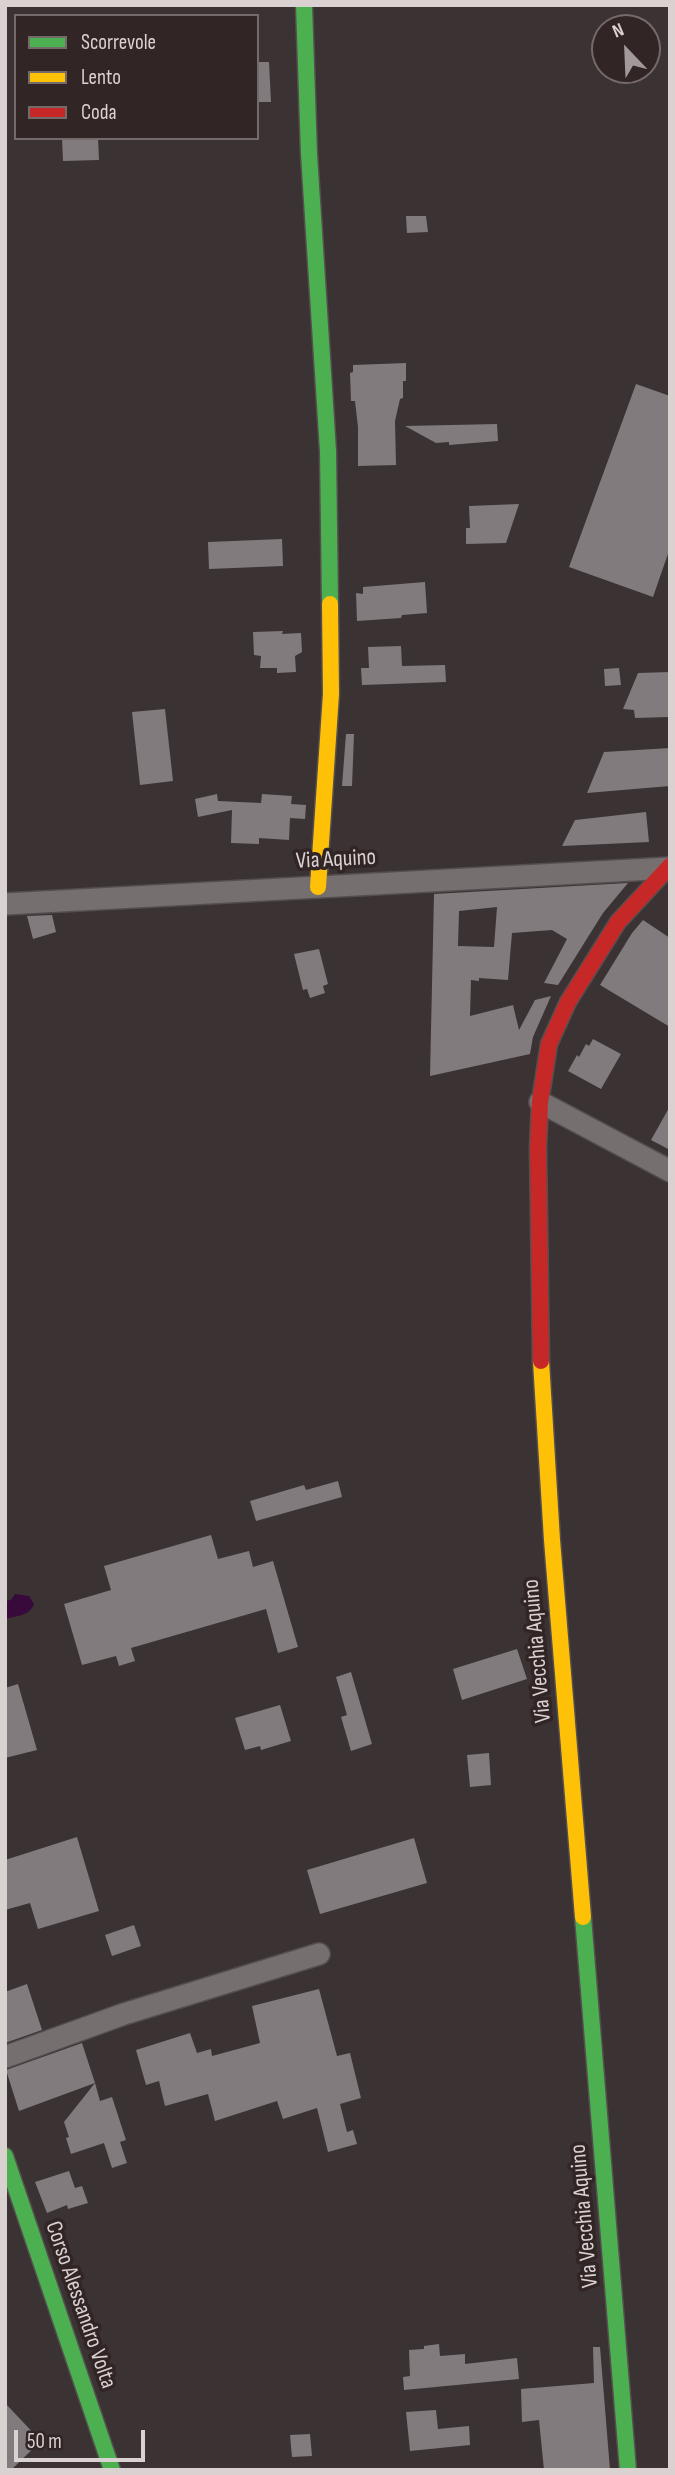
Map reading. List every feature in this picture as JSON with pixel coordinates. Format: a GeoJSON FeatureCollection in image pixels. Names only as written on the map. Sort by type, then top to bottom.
{"type":"FeatureCollection","features":[{"type":"Feature","properties":{"kind":"street"},"geometry":{"type":"LineString","coordinates":[[304,5],[309,153],[328,451],[331,694],[317,887]]}},
{"type":"Feature","properties":{"kind":"street","name":"Via Aquino"},"geometry":{"type":"LineString","coordinates":[[5,904],[669,867]]}},
{"type":"Feature","properties":{"kind":"street","name":"Via Vecchia Aquino"},"geometry":{"type":"LineString","coordinates":[[628,2470],[556,1581],[539,1335],[538,1148],[540,1102],[549,1044],[568,1002],[618,922],[669,867]]}},
{"type":"Feature","properties":{"kind":"street"},"geometry":{"type":"LineString","coordinates":[[540,1102],[670,1171]]}},
{"type":"Feature","properties":{"kind":"street"},"geometry":{"type":"LineString","coordinates":[[5,2057],[124,2014],[319,1954]]}},
{"type":"Feature","properties":{"kind":"street","name":"Corso Alessandro Volta"},"geometry":{"type":"LineString","coordinates":[[5,2156],[112,2470]]}},
{"type":"Feature","properties":{"kind":"shaded area"},"geometry":{"type":"Polygon","coordinates":[[[15,1594],[29,1596],[34,1604],[26,1613],[5,1619],[5,1601],[11,1600],[15,1594]]]}},
{"type":"Feature","properties":{"kind":"building"},"geometry":{"type":"Polygon","coordinates":[[[259,62],[269,62],[271,102],[259,102],[259,62]]]}},
{"type":"Feature","properties":{"kind":"building"},"geometry":{"type":"Polygon","coordinates":[[[62,140],[98,140],[99,160],[63,161],[62,140]]]}},
{"type":"Feature","properties":{"kind":"building"},"geometry":{"type":"Polygon","coordinates":[[[406,216],[426,216],[428,232],[407,233],[406,216]]]}},
{"type":"Feature","properties":{"kind":"building"},"geometry":{"type":"Polygon","coordinates":[[[406,363],[403,398],[400,399],[395,421],[396,465],[358,466],[358,427],[355,401],[351,401],[350,373],[353,372],[353,365],[406,363]]]}},
{"type":"Feature","properties":{"kind":"building"},"geometry":{"type":"Polygon","coordinates":[[[636,384],[670,396],[670,548],[653,597],[569,567],[636,384]]]}},
{"type":"Feature","properties":{"kind":"building"},"geometry":{"type":"Polygon","coordinates":[[[497,424],[498,441],[449,445],[449,442],[436,443],[405,426],[497,424]]]}},
{"type":"Feature","properties":{"kind":"building"},"geometry":{"type":"Polygon","coordinates":[[[519,504],[506,543],[466,544],[466,528],[470,528],[469,506],[519,504]]]}},
{"type":"Feature","properties":{"kind":"building"},"geometry":{"type":"Polygon","coordinates":[[[282,539],[283,566],[209,569],[208,542],[282,539]]]}},
{"type":"Feature","properties":{"kind":"building"},"geometry":{"type":"Polygon","coordinates":[[[425,582],[427,613],[357,621],[356,593],[363,594],[363,587],[425,582]]]}},
{"type":"Feature","properties":{"kind":"building"},"geometry":{"type":"Polygon","coordinates":[[[283,631],[282,634],[301,633],[302,652],[295,656],[296,672],[277,673],[277,668],[260,668],[261,656],[254,655],[253,632],[283,631]]]}},
{"type":"Feature","properties":{"kind":"building"},"geometry":{"type":"Polygon","coordinates":[[[401,646],[402,666],[445,665],[446,682],[362,685],[361,668],[369,668],[368,647],[401,646]]]}},
{"type":"Feature","properties":{"kind":"building"},"geometry":{"type":"Polygon","coordinates":[[[619,668],[621,685],[605,686],[604,669],[619,668]]]}},
{"type":"Feature","properties":{"kind":"building"},"geometry":{"type":"Polygon","coordinates":[[[670,672],[670,717],[635,718],[634,710],[623,709],[638,673],[670,672]]]}},
{"type":"Feature","properties":{"kind":"building"},"geometry":{"type":"Polygon","coordinates":[[[165,709],[173,781],[140,785],[132,712],[165,709]]]}},
{"type":"Feature","properties":{"kind":"building"},"geometry":{"type":"Polygon","coordinates":[[[346,734],[354,734],[352,786],[342,786],[346,734]]]}},
{"type":"Feature","properties":{"kind":"building"},"geometry":{"type":"Polygon","coordinates":[[[670,748],[670,786],[587,793],[604,752],[670,748]]]}},
{"type":"Feature","properties":{"kind":"building"},"geometry":{"type":"Polygon","coordinates":[[[217,794],[218,801],[261,803],[262,794],[292,796],[291,804],[306,805],[305,819],[290,818],[289,840],[259,838],[259,844],[231,843],[232,810],[198,817],[195,799],[217,794]]]}},
{"type":"Feature","properties":{"kind":"building"},"geometry":{"type":"Polygon","coordinates":[[[646,812],[649,842],[562,846],[575,820],[646,812]]]}},
{"type":"Feature","properties":{"kind":"building"},"geometry":{"type":"Polygon","coordinates":[[[628,883],[603,913],[558,985],[544,983],[567,939],[552,930],[512,933],[508,980],[471,980],[470,1016],[513,1005],[519,1030],[535,1000],[551,996],[533,1037],[530,1054],[430,1076],[434,894],[628,883]],[[497,907],[459,911],[458,946],[494,947],[497,907]]]}},
{"type":"Feature","properties":{"kind":"building"},"geometry":{"type":"Polygon","coordinates":[[[52,915],[56,932],[33,939],[27,916],[52,915]]]}},
{"type":"Feature","properties":{"kind":"building"},"geometry":{"type":"Polygon","coordinates":[[[643,920],[670,938],[670,1027],[600,985],[643,920]]]}},
{"type":"Feature","properties":{"kind":"building"},"geometry":{"type":"Polygon","coordinates":[[[319,949],[328,984],[323,986],[325,993],[310,998],[307,989],[303,990],[294,954],[319,949]]]}},
{"type":"Feature","properties":{"kind":"building"},"geometry":{"type":"Polygon","coordinates":[[[593,1039],[621,1054],[601,1089],[568,1071],[577,1055],[579,1057],[586,1044],[589,1046],[593,1039]]]}},
{"type":"Feature","properties":{"kind":"building"},"geometry":{"type":"Polygon","coordinates":[[[670,1106],[670,1150],[651,1140],[670,1106]]]}},
{"type":"Feature","properties":{"kind":"building"},"geometry":{"type":"Polygon","coordinates":[[[338,1481],[342,1497],[256,1521],[250,1501],[304,1485],[306,1490],[338,1481]]]}},
{"type":"Feature","properties":{"kind":"building"},"geometry":{"type":"Polygon","coordinates":[[[211,1535],[218,1559],[249,1551],[253,1567],[273,1561],[298,1647],[278,1653],[266,1609],[131,1648],[135,1661],[119,1666],[116,1656],[82,1665],[64,1604],[111,1590],[104,1566],[211,1535]]]}},
{"type":"Feature","properties":{"kind":"building"},"geometry":{"type":"Polygon","coordinates":[[[517,1649],[527,1679],[462,1700],[453,1669],[517,1649]]]}},
{"type":"Feature","properties":{"kind":"building"},"geometry":{"type":"Polygon","coordinates":[[[351,1672],[372,1744],[351,1751],[341,1717],[347,1715],[336,1677],[351,1672]]]}},
{"type":"Feature","properties":{"kind":"building"},"geometry":{"type":"Polygon","coordinates":[[[18,1684],[37,1750],[5,1758],[5,1688],[18,1684]]]}},
{"type":"Feature","properties":{"kind":"building"},"geometry":{"type":"Polygon","coordinates":[[[280,1705],[291,1741],[261,1750],[260,1746],[245,1750],[235,1718],[280,1705]]]}},
{"type":"Feature","properties":{"kind":"building"},"geometry":{"type":"Polygon","coordinates":[[[489,1753],[491,1785],[470,1787],[467,1755],[489,1753]]]}},
{"type":"Feature","properties":{"kind":"building"},"geometry":{"type":"Polygon","coordinates":[[[77,1837],[99,1911],[38,1929],[30,1903],[5,1910],[5,1860],[77,1837]]]}},
{"type":"Feature","properties":{"kind":"building"},"geometry":{"type":"Polygon","coordinates":[[[414,1838],[427,1883],[320,1914],[307,1870],[414,1838]]]}},
{"type":"Feature","properties":{"kind":"building"},"geometry":{"type":"Polygon","coordinates":[[[134,1925],[141,1946],[112,1956],[105,1935],[134,1925]]]}},
{"type":"Feature","properties":{"kind":"building"},"geometry":{"type":"Polygon","coordinates":[[[27,1984],[42,2030],[5,2043],[5,1992],[27,1984]]]}},
{"type":"Feature","properties":{"kind":"building"},"geometry":{"type":"Polygon","coordinates":[[[319,1989],[337,2056],[350,2053],[361,2098],[340,2104],[347,2132],[353,2130],[357,2144],[328,2152],[317,2108],[283,2119],[277,2101],[215,2121],[208,2094],[165,2106],[159,2081],[146,2085],[136,2050],[190,2033],[197,2053],[211,2049],[212,2056],[260,2043],[252,2006],[319,1989]]]}},
{"type":"Feature","properties":{"kind":"building"},"geometry":{"type":"Polygon","coordinates":[[[82,2043],[95,2083],[19,2111],[6,2070],[82,2043]]]}},
{"type":"Feature","properties":{"kind":"building"},"geometry":{"type":"Polygon","coordinates":[[[95,2083],[100,2101],[112,2097],[126,2140],[120,2142],[127,2163],[112,2168],[104,2143],[71,2154],[66,2138],[69,2137],[64,2122],[95,2083]]]}},
{"type":"Feature","properties":{"kind":"building"},"geometry":{"type":"Polygon","coordinates":[[[69,2171],[75,2188],[82,2186],[88,2203],[68,2209],[67,2205],[47,2213],[35,2182],[69,2171]]]}},
{"type":"Feature","properties":{"kind":"building"},"geometry":{"type":"Polygon","coordinates":[[[439,2344],[440,2356],[465,2354],[465,2364],[517,2358],[519,2379],[404,2390],[403,2377],[410,2376],[409,2350],[439,2344]]]}},
{"type":"Feature","properties":{"kind":"building"},"geometry":{"type":"Polygon","coordinates":[[[593,2347],[600,2347],[610,2470],[544,2470],[539,2420],[522,2422],[521,2389],[594,2383],[593,2347]]]}},
{"type":"Feature","properties":{"kind":"building"},"geometry":{"type":"Polygon","coordinates":[[[5,2403],[41,2441],[11,2470],[5,2470],[5,2403]]]}},
{"type":"Feature","properties":{"kind":"building"},"geometry":{"type":"Polygon","coordinates":[[[436,2410],[438,2429],[469,2426],[470,2445],[410,2451],[406,2412],[436,2410]]]}},
{"type":"Feature","properties":{"kind":"building"},"geometry":{"type":"Polygon","coordinates":[[[310,2434],[312,2456],[292,2457],[290,2435],[310,2434]]]}},
{"type":"Feature","properties":{"kind":"traffic: fast"},"geometry":{"type":"LineString","coordinates":[[304,5],[309,154],[328,451],[330,604]]}},
{"type":"Feature","properties":{"kind":"traffic: fast"},"geometry":{"type":"LineString","coordinates":[[583,1917],[628,2470]]}},
{"type":"Feature","properties":{"kind":"traffic: fast"},"geometry":{"type":"LineString","coordinates":[[5,2156],[112,2470]]}},
{"type":"Feature","properties":{"kind":"traffic: slow"},"geometry":{"type":"LineString","coordinates":[[318,887],[331,694],[330,604]]}},
{"type":"Feature","properties":{"kind":"traffic: slow"},"geometry":{"type":"LineString","coordinates":[[541,1361],[552,1540],[583,1917]]}},
{"type":"Feature","properties":{"kind":"traffic: jam"},"geometry":{"type":"LineString","coordinates":[[541,1361],[538,1148],[540,1102],[549,1044],[568,1002],[618,922],[670,866]]}}]}
